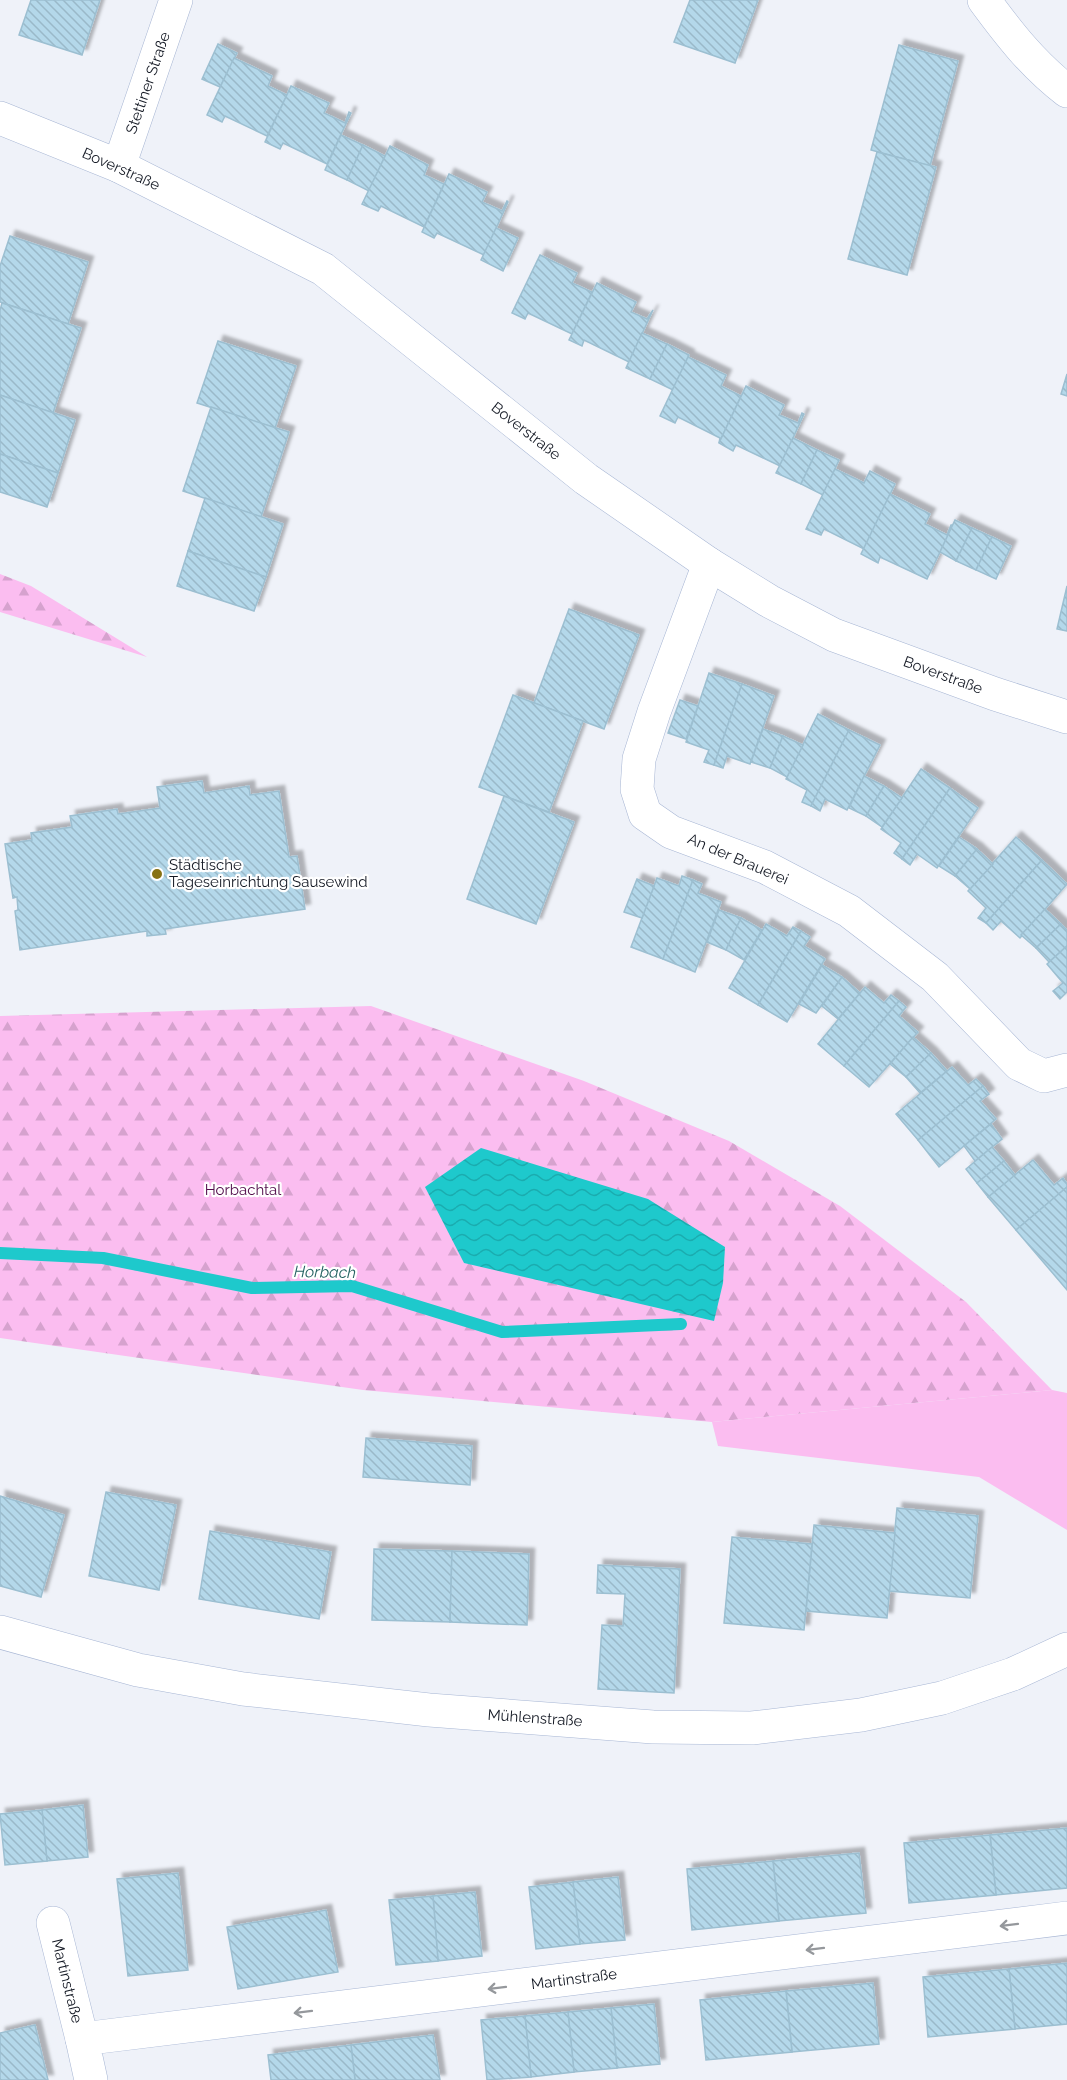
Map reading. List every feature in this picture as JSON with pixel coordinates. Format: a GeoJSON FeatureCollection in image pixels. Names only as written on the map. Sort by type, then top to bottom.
{"type":"FeatureCollection","features":[{"type":"Feature","properties":{"kind":"street","name":"Stettiner Straße"},"geometry":{"type":"LineString","coordinates":[[119,166],[176,0]]}},
{"type":"Feature","properties":{"kind":"street"},"geometry":{"type":"LineString","coordinates":[[984,0],[1016,43],[1045,74],[1067,91]]}},
{"type":"Feature","properties":{"kind":"street","name":"Boverstraße"},"geometry":{"type":"LineString","coordinates":[[0,118],[119,166],[323,269],[586,479],[709,564],[769,601],[834,635],[995,694],[1067,717]]}},
{"type":"Feature","properties":{"kind":"street","name":"An der Brauerei"},"geometry":{"type":"LineString","coordinates":[[709,564],[639,759],[637,789],[645,814],[671,832],[765,867],[849,911],[935,977],[1019,1064],[1044,1076],[1067,1070]]}},
{"type":"Feature","properties":{"kind":"street","name":"Mühlenstraße"},"geometry":{"type":"LineString","coordinates":[[0,1632],[138,1670],[243,1689],[429,1710],[653,1727],[752,1728],[861,1715],[942,1698],[1014,1674],[1067,1649]]}},
{"type":"Feature","properties":{"kind":"street","name":"Martinstraße"},"geometry":{"type":"LineString","coordinates":[[82,2039],[1067,1918]]}},
{"type":"Feature","properties":{"kind":"street","name":"Martinstraße"},"geometry":{"type":"LineString","coordinates":[[53,1923],[91,2080]]}},
{"type":"Feature","properties":{"kind":"green space"},"geometry":{"type":"Polygon","coordinates":[[[0,574],[31,586],[147,657],[0,612],[0,574]]]}},
{"type":"Feature","properties":{"kind":"green space","name":"Horbachtal"},"geometry":{"type":"Polygon","coordinates":[[[371,1006],[584,1081],[729,1141],[840,1206],[966,1302],[1052,1390],[712,1422],[363,1390],[0,1338],[0,1016],[371,1006]]]}},
{"type":"Feature","properties":{"kind":"green space"},"geometry":{"type":"Polygon","coordinates":[[[1052,1390],[1067,1393],[1067,1530],[979,1477],[718,1446],[712,1422],[1052,1390]]]}},
{"type":"Feature","properties":{"kind":"water"},"geometry":{"type":"Polygon","coordinates":[[[481,1148],[648,1199],[725,1247],[723,1283],[714,1321],[464,1263],[425,1187],[481,1148]]]}},
{"type":"Feature","properties":{"kind":"building"},"geometry":{"type":"Polygon","coordinates":[[[31,0],[100,0],[82,55],[19,35],[31,0]]]}},
{"type":"Feature","properties":{"kind":"building"},"geometry":{"type":"Polygon","coordinates":[[[690,0],[758,0],[735,63],[674,42],[690,0]]]}},
{"type":"Feature","properties":{"kind":"building"},"geometry":{"type":"Polygon","coordinates":[[[218,44],[237,53],[220,87],[202,79],[218,44]]]}},
{"type":"Feature","properties":{"kind":"building"},"geometry":{"type":"Polygon","coordinates":[[[899,45],[958,61],[930,166],[871,150],[899,45]]]}},
{"type":"Feature","properties":{"kind":"building"},"geometry":{"type":"Polygon","coordinates":[[[234,58],[272,76],[268,86],[287,95],[267,136],[225,116],[222,122],[207,115],[234,58]]]}},
{"type":"Feature","properties":{"kind":"building"},"geometry":{"type":"Polygon","coordinates":[[[291,86],[329,103],[324,113],[345,123],[349,112],[351,113],[327,164],[283,143],[280,149],[265,142],[291,86]]]}},
{"type":"Feature","properties":{"kind":"building"},"geometry":{"type":"Polygon","coordinates":[[[341,135],[363,145],[347,180],[325,170],[341,135]]]}},
{"type":"Feature","properties":{"kind":"building"},"geometry":{"type":"Polygon","coordinates":[[[363,145],[385,156],[369,191],[347,180],[363,145]]]}},
{"type":"Feature","properties":{"kind":"building"},"geometry":{"type":"Polygon","coordinates":[[[390,146],[428,165],[424,175],[444,184],[424,227],[381,206],[378,211],[362,204],[390,146]]]}},
{"type":"Feature","properties":{"kind":"building"},"geometry":{"type":"Polygon","coordinates":[[[877,152],[936,167],[907,275],[848,259],[877,152]]]}},
{"type":"Feature","properties":{"kind":"building"},"geometry":{"type":"Polygon","coordinates":[[[449,174],[487,192],[482,202],[502,211],[508,202],[484,255],[437,233],[434,238],[422,232],[449,174]]]}},
{"type":"Feature","properties":{"kind":"building"},"geometry":{"type":"Polygon","coordinates":[[[496,228],[518,238],[503,271],[481,260],[496,228]]]}},
{"type":"Feature","properties":{"kind":"building"},"geometry":{"type":"Polygon","coordinates":[[[10,236],[88,262],[68,324],[0,302],[0,266],[10,236]]]}},
{"type":"Feature","properties":{"kind":"building"},"geometry":{"type":"Polygon","coordinates":[[[540,255],[577,273],[572,283],[592,292],[572,334],[528,313],[525,319],[512,313],[540,255]]]}},
{"type":"Feature","properties":{"kind":"building"},"geometry":{"type":"Polygon","coordinates":[[[597,283],[636,302],[631,312],[647,319],[653,310],[629,362],[584,340],[582,346],[569,340],[597,283]]]}},
{"type":"Feature","properties":{"kind":"building"},"geometry":{"type":"Polygon","coordinates":[[[2,303],[81,328],[53,413],[0,395],[0,310],[2,303]]]}},
{"type":"Feature","properties":{"kind":"building"},"geometry":{"type":"Polygon","coordinates":[[[642,333],[667,344],[650,379],[626,368],[642,333]]]}},
{"type":"Feature","properties":{"kind":"building"},"geometry":{"type":"Polygon","coordinates":[[[218,341],[296,366],[275,428],[197,403],[218,341]]]}},
{"type":"Feature","properties":{"kind":"building"},"geometry":{"type":"Polygon","coordinates":[[[667,344],[689,355],[673,390],[650,379],[667,344]]]}},
{"type":"Feature","properties":{"kind":"building"},"geometry":{"type":"Polygon","coordinates":[[[688,357],[726,375],[721,386],[741,396],[719,443],[720,438],[678,417],[675,423],[660,416],[688,357]]]}},
{"type":"Feature","properties":{"kind":"building"},"geometry":{"type":"Polygon","coordinates":[[[1067,374],[1067,396],[1061,394],[1067,374]]]}},
{"type":"Feature","properties":{"kind":"building"},"geometry":{"type":"Polygon","coordinates":[[[746,386],[784,405],[779,415],[798,423],[802,413],[804,414],[780,466],[736,445],[733,451],[719,443],[746,386]]]}},
{"type":"Feature","properties":{"kind":"building"},"geometry":{"type":"Polygon","coordinates":[[[0,395],[75,420],[58,473],[0,454],[0,395]]]}},
{"type":"Feature","properties":{"kind":"building"},"geometry":{"type":"Polygon","coordinates":[[[211,407],[289,432],[261,517],[183,491],[211,407]]]}},
{"type":"Feature","properties":{"kind":"building"},"geometry":{"type":"Polygon","coordinates":[[[793,438],[817,450],[801,484],[776,473],[793,438]]]}},
{"type":"Feature","properties":{"kind":"building"},"geometry":{"type":"Polygon","coordinates":[[[817,450],[839,460],[823,495],[801,484],[817,450]]]}},
{"type":"Feature","properties":{"kind":"building"},"geometry":{"type":"Polygon","coordinates":[[[0,454],[58,473],[47,507],[0,492],[0,454]]]}},
{"type":"Feature","properties":{"kind":"building"},"geometry":{"type":"Polygon","coordinates":[[[835,469],[864,483],[870,471],[895,484],[864,549],[824,529],[821,535],[806,529],[835,469]]]}},
{"type":"Feature","properties":{"kind":"building"},"geometry":{"type":"Polygon","coordinates":[[[890,494],[930,514],[925,524],[947,535],[953,525],[927,579],[880,557],[878,563],[861,554],[890,494]]]}},
{"type":"Feature","properties":{"kind":"building"},"geometry":{"type":"Polygon","coordinates":[[[205,498],[283,524],[266,577],[188,551],[205,498]]]}},
{"type":"Feature","properties":{"kind":"building"},"geometry":{"type":"Polygon","coordinates":[[[955,520],[972,528],[956,561],[940,552],[955,520]]]}},
{"type":"Feature","properties":{"kind":"building"},"geometry":{"type":"Polygon","coordinates":[[[972,528],[992,537],[976,570],[956,561],[972,528]]]}},
{"type":"Feature","properties":{"kind":"building"},"geometry":{"type":"Polygon","coordinates":[[[992,537],[1011,546],[996,579],[976,570],[992,537]]]}},
{"type":"Feature","properties":{"kind":"building"},"geometry":{"type":"Polygon","coordinates":[[[188,551],[266,577],[254,611],[177,586],[188,551]]]}},
{"type":"Feature","properties":{"kind":"building"},"geometry":{"type":"Polygon","coordinates":[[[1067,586],[1067,631],[1057,629],[1067,586]]]}},
{"type":"Feature","properties":{"kind":"building"},"geometry":{"type":"Polygon","coordinates":[[[569,609],[639,635],[604,729],[534,703],[569,609]]]}},
{"type":"Feature","properties":{"kind":"building"},"geometry":{"type":"Polygon","coordinates":[[[709,673],[742,684],[714,765],[704,762],[709,750],[686,742],[709,673]]]}},
{"type":"Feature","properties":{"kind":"building"},"geometry":{"type":"Polygon","coordinates":[[[742,684],[774,696],[750,764],[727,756],[723,768],[714,765],[742,684]]]}},
{"type":"Feature","properties":{"kind":"building"},"geometry":{"type":"Polygon","coordinates":[[[513,695],[583,721],[549,812],[479,787],[513,695]]]}},
{"type":"Feature","properties":{"kind":"building"},"geometry":{"type":"Polygon","coordinates":[[[680,700],[698,706],[686,739],[668,733],[680,700]]]}},
{"type":"Feature","properties":{"kind":"building"},"geometry":{"type":"Polygon","coordinates":[[[818,714],[849,730],[811,806],[802,802],[807,790],[786,779],[818,714]]]}},
{"type":"Feature","properties":{"kind":"building"},"geometry":{"type":"Polygon","coordinates":[[[763,729],[783,736],[770,768],[751,762],[763,729]]]}},
{"type":"Feature","properties":{"kind":"building"},"geometry":{"type":"Polygon","coordinates":[[[849,730],[880,745],[847,810],[825,799],[820,811],[811,806],[849,730]]]}},
{"type":"Feature","properties":{"kind":"building"},"geometry":{"type":"Polygon","coordinates":[[[783,736],[803,745],[787,777],[770,768],[783,736]]]}},
{"type":"Feature","properties":{"kind":"building"},"geometry":{"type":"Polygon","coordinates":[[[921,769],[950,788],[902,859],[894,853],[901,843],[881,829],[921,769]]]}},
{"type":"Feature","properties":{"kind":"building"},"geometry":{"type":"Polygon","coordinates":[[[864,776],[884,786],[866,816],[849,808],[864,776]]]}},
{"type":"Feature","properties":{"kind":"building"},"geometry":{"type":"Polygon","coordinates":[[[202,781],[204,793],[249,786],[250,795],[279,791],[289,857],[297,856],[305,909],[165,929],[166,934],[147,936],[147,931],[20,950],[15,911],[18,910],[17,897],[13,898],[5,844],[32,840],[31,833],[72,827],[70,816],[117,809],[118,814],[160,808],[157,787],[202,781]]]}},
{"type":"Feature","properties":{"kind":"building"},"geometry":{"type":"Polygon","coordinates":[[[884,786],[902,798],[882,827],[866,816],[884,786]]]}},
{"type":"Feature","properties":{"kind":"building"},"geometry":{"type":"Polygon","coordinates":[[[950,788],[978,808],[937,868],[917,854],[910,865],[902,859],[950,788]]]}},
{"type":"Feature","properties":{"kind":"building"},"geometry":{"type":"Polygon","coordinates":[[[504,796],[574,822],[536,924],[467,899],[504,796]]]}},
{"type":"Feature","properties":{"kind":"building"},"geometry":{"type":"Polygon","coordinates":[[[959,837],[977,849],[955,876],[939,866],[959,837]]]}},
{"type":"Feature","properties":{"kind":"building"},"geometry":{"type":"Polygon","coordinates":[[[1016,837],[1042,860],[986,923],[978,918],[986,908],[968,891],[1016,837]]]}},
{"type":"Feature","properties":{"kind":"building"},"geometry":{"type":"Polygon","coordinates":[[[977,849],[993,864],[970,889],[955,876],[977,849]]]}},
{"type":"Feature","properties":{"kind":"building"},"geometry":{"type":"Polygon","coordinates":[[[1042,860],[1067,884],[1020,938],[1001,921],[993,930],[986,923],[1042,860]]]}},
{"type":"Feature","properties":{"kind":"building"},"geometry":{"type":"Polygon","coordinates":[[[682,876],[693,880],[663,959],[631,947],[657,878],[679,886],[682,876]]]}},
{"type":"Feature","properties":{"kind":"building"},"geometry":{"type":"Polygon","coordinates":[[[637,879],[654,886],[642,918],[624,912],[637,879]]]}},
{"type":"Feature","properties":{"kind":"building"},"geometry":{"type":"Polygon","coordinates":[[[693,880],[702,884],[698,893],[721,902],[695,972],[663,959],[693,880]]]}},
{"type":"Feature","properties":{"kind":"building"},"geometry":{"type":"Polygon","coordinates":[[[1045,909],[1061,924],[1036,948],[1021,935],[1045,909]]]}},
{"type":"Feature","properties":{"kind":"building"},"geometry":{"type":"Polygon","coordinates":[[[719,910],[741,918],[726,950],[707,942],[719,910]]]}},
{"type":"Feature","properties":{"kind":"building"},"geometry":{"type":"Polygon","coordinates":[[[741,918],[762,930],[744,960],[726,950],[741,918]]]}},
{"type":"Feature","properties":{"kind":"building"},"geometry":{"type":"Polygon","coordinates":[[[766,924],[787,936],[793,927],[801,931],[758,1005],[729,988],[766,924]]]}},
{"type":"Feature","properties":{"kind":"building"},"geometry":{"type":"Polygon","coordinates":[[[1061,924],[1067,930],[1067,946],[1049,962],[1036,948],[1061,924]]]}},
{"type":"Feature","properties":{"kind":"building"},"geometry":{"type":"Polygon","coordinates":[[[801,931],[810,937],[804,946],[825,959],[787,1022],[758,1005],[801,931]]]}},
{"type":"Feature","properties":{"kind":"building"},"geometry":{"type":"Polygon","coordinates":[[[1067,946],[1067,992],[1060,999],[1053,991],[1063,983],[1047,964],[1067,946]]]}},
{"type":"Feature","properties":{"kind":"building"},"geometry":{"type":"Polygon","coordinates":[[[822,965],[842,977],[816,1013],[799,1004],[822,965]]]}},
{"type":"Feature","properties":{"kind":"building"},"geometry":{"type":"Polygon","coordinates":[[[842,977],[860,993],[838,1019],[822,1006],[842,977]]]}},
{"type":"Feature","properties":{"kind":"building"},"geometry":{"type":"Polygon","coordinates":[[[865,987],[884,1003],[891,995],[899,1001],[844,1066],[818,1044],[865,987]]]}},
{"type":"Feature","properties":{"kind":"building"},"geometry":{"type":"Polygon","coordinates":[[[899,1001],[906,1007],[899,1016],[918,1032],[869,1087],[844,1066],[899,1001]]]}},
{"type":"Feature","properties":{"kind":"building"},"geometry":{"type":"Polygon","coordinates":[[[913,1037],[931,1053],[906,1077],[890,1064],[913,1037]]]}},
{"type":"Feature","properties":{"kind":"building"},"geometry":{"type":"Polygon","coordinates":[[[931,1053],[947,1071],[920,1093],[906,1077],[931,1053]]]}},
{"type":"Feature","properties":{"kind":"building"},"geometry":{"type":"Polygon","coordinates":[[[952,1067],[968,1085],[976,1079],[983,1086],[918,1140],[896,1114],[952,1067]]]}},
{"type":"Feature","properties":{"kind":"building"},"geometry":{"type":"Polygon","coordinates":[[[983,1086],[989,1094],[980,1101],[996,1119],[939,1167],[918,1140],[983,1086]]]}},
{"type":"Feature","properties":{"kind":"building"},"geometry":{"type":"Polygon","coordinates":[[[991,1124],[1002,1139],[975,1161],[964,1146],[991,1124]]]}},
{"type":"Feature","properties":{"kind":"building"},"geometry":{"type":"Polygon","coordinates":[[[992,1147],[1004,1161],[977,1183],[966,1169],[992,1147]]]}},
{"type":"Feature","properties":{"kind":"building"},"geometry":{"type":"Polygon","coordinates":[[[1033,1160],[1054,1185],[1063,1178],[1067,1187],[1016,1230],[988,1197],[1033,1160]]]}},
{"type":"Feature","properties":{"kind":"building"},"geometry":{"type":"Polygon","coordinates":[[[1004,1161],[1015,1175],[988,1197],[977,1183],[1004,1161]]]}},
{"type":"Feature","properties":{"kind":"building"},"geometry":{"type":"Polygon","coordinates":[[[1067,1187],[1067,1290],[1016,1230],[1067,1187]]]}},
{"type":"Feature","properties":{"kind":"building"},"geometry":{"type":"Polygon","coordinates":[[[366,1438],[472,1446],[470,1485],[363,1477],[366,1438]]]}},
{"type":"Feature","properties":{"kind":"building"},"geometry":{"type":"Polygon","coordinates":[[[106,1492],[176,1505],[159,1590],[89,1576],[106,1492]]]}},
{"type":"Feature","properties":{"kind":"building"},"geometry":{"type":"Polygon","coordinates":[[[0,1496],[64,1515],[41,1597],[0,1586],[0,1496]]]}},
{"type":"Feature","properties":{"kind":"building"},"geometry":{"type":"Polygon","coordinates":[[[897,1508],[978,1516],[970,1598],[889,1591],[897,1508]]]}},
{"type":"Feature","properties":{"kind":"building"},"geometry":{"type":"Polygon","coordinates":[[[814,1525],[895,1533],[887,1618],[806,1611],[814,1525]]]}},
{"type":"Feature","properties":{"kind":"building"},"geometry":{"type":"Polygon","coordinates":[[[210,1531],[331,1552],[319,1619],[199,1599],[210,1531]]]}},
{"type":"Feature","properties":{"kind":"building"},"geometry":{"type":"Polygon","coordinates":[[[732,1537],[812,1544],[804,1630],[724,1623],[732,1537]]]}},
{"type":"Feature","properties":{"kind":"building"},"geometry":{"type":"Polygon","coordinates":[[[374,1549],[452,1551],[450,1622],[372,1620],[374,1549]]]}},
{"type":"Feature","properties":{"kind":"building"},"geometry":{"type":"Polygon","coordinates":[[[452,1551],[529,1554],[527,1625],[450,1622],[452,1551]]]}},
{"type":"Feature","properties":{"kind":"building"},"geometry":{"type":"Polygon","coordinates":[[[598,1565],[680,1569],[674,1693],[598,1689],[602,1625],[623,1626],[625,1594],[597,1593],[598,1565]]]}},
{"type":"Feature","properties":{"kind":"building"},"geometry":{"type":"Polygon","coordinates":[[[83,1805],[88,1857],[47,1861],[42,1810],[83,1805]]]}},
{"type":"Feature","properties":{"kind":"building"},"geometry":{"type":"Polygon","coordinates":[[[42,1810],[47,1861],[5,1865],[0,1814],[42,1810]]]}},
{"type":"Feature","properties":{"kind":"building"},"geometry":{"type":"Polygon","coordinates":[[[1067,1828],[1067,1888],[996,1895],[990,1835],[1067,1828]]]}},
{"type":"Feature","properties":{"kind":"building"},"geometry":{"type":"Polygon","coordinates":[[[990,1835],[996,1895],[909,1903],[904,1843],[990,1835]]]}},
{"type":"Feature","properties":{"kind":"building"},"geometry":{"type":"Polygon","coordinates":[[[859,1853],[866,1913],[779,1921],[773,1861],[859,1853]]]}},
{"type":"Feature","properties":{"kind":"building"},"geometry":{"type":"Polygon","coordinates":[[[773,1861],[779,1921],[692,1930],[687,1869],[773,1861]]]}},
{"type":"Feature","properties":{"kind":"building"},"geometry":{"type":"Polygon","coordinates":[[[178,1873],[188,1970],[128,1976],[117,1879],[178,1873]]]}},
{"type":"Feature","properties":{"kind":"building"},"geometry":{"type":"Polygon","coordinates":[[[618,1877],[625,1940],[580,1944],[573,1882],[618,1877]]]}},
{"type":"Feature","properties":{"kind":"building"},"geometry":{"type":"Polygon","coordinates":[[[573,1882],[580,1944],[536,1949],[529,1887],[573,1882]]]}},
{"type":"Feature","properties":{"kind":"building"},"geometry":{"type":"Polygon","coordinates":[[[475,1892],[482,1956],[438,1961],[433,1896],[475,1892]]]}},
{"type":"Feature","properties":{"kind":"building"},"geometry":{"type":"Polygon","coordinates":[[[433,1896],[438,1961],[396,1965],[389,1900],[433,1896]]]}},
{"type":"Feature","properties":{"kind":"building"},"geometry":{"type":"Polygon","coordinates":[[[326,1910],[338,1972],[238,1989],[227,1927],[326,1910]]]}},
{"type":"Feature","properties":{"kind":"building"},"geometry":{"type":"Polygon","coordinates":[[[1067,1963],[1067,2024],[1015,2029],[1009,1969],[1067,1963]]]}},
{"type":"Feature","properties":{"kind":"building"},"geometry":{"type":"Polygon","coordinates":[[[1009,1969],[1015,2029],[928,2037],[923,1977],[1009,1969]]]}},
{"type":"Feature","properties":{"kind":"building"},"geometry":{"type":"Polygon","coordinates":[[[873,1983],[879,2044],[792,2052],[786,1991],[873,1983]]]}},
{"type":"Feature","properties":{"kind":"building"},"geometry":{"type":"Polygon","coordinates":[[[786,1991],[792,2052],[706,2060],[700,2000],[786,1991]]]}},
{"type":"Feature","properties":{"kind":"building"},"geometry":{"type":"Polygon","coordinates":[[[654,2004],[660,2064],[617,2068],[611,2008],[654,2004]]]}},
{"type":"Feature","properties":{"kind":"building"},"geometry":{"type":"Polygon","coordinates":[[[611,2008],[617,2068],[574,2072],[568,2012],[611,2008]]]}},
{"type":"Feature","properties":{"kind":"building"},"geometry":{"type":"Polygon","coordinates":[[[568,2012],[574,2072],[531,2077],[525,2016],[568,2012]]]}},
{"type":"Feature","properties":{"kind":"building"},"geometry":{"type":"Polygon","coordinates":[[[525,2016],[531,2077],[487,2080],[481,2020],[525,2016]]]}},
{"type":"Feature","properties":{"kind":"building"},"geometry":{"type":"Polygon","coordinates":[[[35,2025],[48,2080],[0,2080],[0,2033],[35,2025]]]}},
{"type":"Feature","properties":{"kind":"building"},"geometry":{"type":"Polygon","coordinates":[[[433,2035],[440,2080],[355,2080],[351,2045],[433,2035]]]}},
{"type":"Feature","properties":{"kind":"building"},"geometry":{"type":"Polygon","coordinates":[[[351,2045],[355,2080],[271,2080],[268,2055],[351,2045]]]}},
{"type":"Feature","properties":{"kind":"waterway","name":"Horbach"},"geometry":{"type":"LineString","coordinates":[[0,1253],[103,1258],[252,1288],[352,1286],[502,1332],[681,1324]]}},
{"type":"Feature","properties":{"kind":"place","name":"Städtische Tageseinrichtung Sausewind"},"geometry":{"type":"Point","coordinates":[157,874]}}]}
